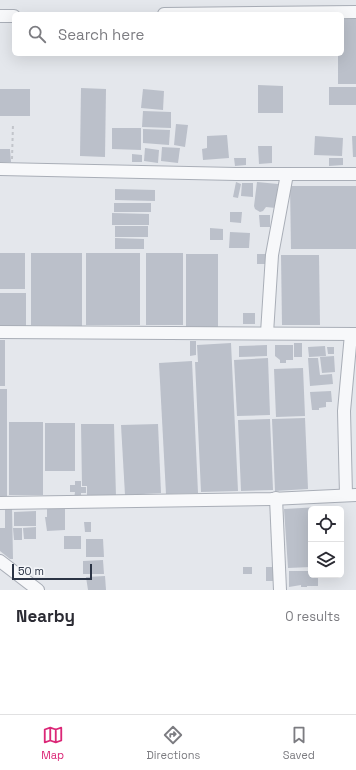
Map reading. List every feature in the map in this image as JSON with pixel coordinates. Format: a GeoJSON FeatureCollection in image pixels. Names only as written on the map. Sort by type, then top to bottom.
{"type":"FeatureCollection","features":[{"type":"Feature","properties":{"kind":"street"},"geometry":{"type":"LineString","coordinates":[[344,12],[356,12]]}},
{"type":"Feature","properties":{"kind":"street"},"geometry":{"type":"LineString","coordinates":[[0,16],[12,16]]}},
{"type":"Feature","properties":{"kind":"street"},"geometry":{"type":"LineString","coordinates":[[6,169],[236,174],[356,174]]}},
{"type":"Feature","properties":{"kind":"street"},"geometry":{"type":"LineString","coordinates":[[268,333],[272,255],[287,174]]}},
{"type":"Feature","properties":{"kind":"street"},"geometry":{"type":"LineString","coordinates":[[0,332],[354,334],[344,411],[351,495],[276,498],[0,503]]}},
{"type":"Feature","properties":{"kind":"street"},"geometry":{"type":"LineString","coordinates":[[276,498],[280,590]]}},
{"type":"Feature","properties":{"kind":"street"},"geometry":{"type":"LineString","coordinates":[[0,560],[38,590]]}},
{"type":"Feature","properties":{"kind":"path"},"geometry":{"type":"LineString","coordinates":[[6,169],[13,124]]}},
{"type":"Feature","properties":{"kind":"building"},"geometry":{"type":"Polygon","coordinates":[[[344,19],[356,19],[356,84],[338,84],[338,56],[344,56],[344,19]]]}},
{"type":"Feature","properties":{"kind":"building"},"geometry":{"type":"Polygon","coordinates":[[[258,85],[283,86],[283,113],[258,113],[258,85]]]}},
{"type":"Feature","properties":{"kind":"building"},"geometry":{"type":"Polygon","coordinates":[[[329,87],[356,87],[356,105],[329,105],[329,87]]]}},
{"type":"Feature","properties":{"kind":"building"},"geometry":{"type":"Polygon","coordinates":[[[81,88],[106,89],[105,157],[80,156],[81,88]]]}},
{"type":"Feature","properties":{"kind":"building"},"geometry":{"type":"Polygon","coordinates":[[[0,89],[30,89],[30,116],[0,116],[0,89]]]}},
{"type":"Feature","properties":{"kind":"building"},"geometry":{"type":"Polygon","coordinates":[[[143,89],[164,91],[163,110],[141,108],[143,89]]]}},
{"type":"Feature","properties":{"kind":"building"},"geometry":{"type":"Polygon","coordinates":[[[143,111],[171,112],[171,128],[142,127],[143,111]]]}},
{"type":"Feature","properties":{"kind":"building"},"geometry":{"type":"Polygon","coordinates":[[[176,124],[188,125],[185,147],[174,145],[176,124]]]}},
{"type":"Feature","properties":{"kind":"building"},"geometry":{"type":"Polygon","coordinates":[[[112,128],[141,128],[141,150],[112,149],[112,128]]]}},
{"type":"Feature","properties":{"kind":"building"},"geometry":{"type":"Polygon","coordinates":[[[143,129],[170,130],[169,145],[143,143],[143,129]]]}},
{"type":"Feature","properties":{"kind":"building"},"geometry":{"type":"Polygon","coordinates":[[[227,135],[229,158],[203,160],[202,149],[207,148],[207,136],[227,135]]]}},
{"type":"Feature","properties":{"kind":"building"},"geometry":{"type":"Polygon","coordinates":[[[315,136],[343,138],[342,156],[314,155],[315,136]]]}},
{"type":"Feature","properties":{"kind":"building"},"geometry":{"type":"Polygon","coordinates":[[[352,136],[356,136],[356,157],[353,157],[352,136]]]}},
{"type":"Feature","properties":{"kind":"building"},"geometry":{"type":"Polygon","coordinates":[[[258,146],[272,146],[272,163],[259,164],[258,146]]]}},
{"type":"Feature","properties":{"kind":"building"},"geometry":{"type":"Polygon","coordinates":[[[162,147],[180,148],[178,163],[161,161],[162,147]]]}},
{"type":"Feature","properties":{"kind":"building"},"geometry":{"type":"Polygon","coordinates":[[[145,148],[159,150],[158,163],[144,161],[145,148]]]}},
{"type":"Feature","properties":{"kind":"building"},"geometry":{"type":"Polygon","coordinates":[[[0,149],[10,149],[11,162],[0,162],[0,149]]]}},
{"type":"Feature","properties":{"kind":"building"},"geometry":{"type":"Polygon","coordinates":[[[132,154],[142,155],[142,162],[132,162],[132,154]]]}},
{"type":"Feature","properties":{"kind":"building"},"geometry":{"type":"Polygon","coordinates":[[[234,158],[246,158],[246,165],[235,166],[234,158]]]}},
{"type":"Feature","properties":{"kind":"building"},"geometry":{"type":"Polygon","coordinates":[[[329,158],[343,158],[343,165],[329,166],[329,158]]]}},
{"type":"Feature","properties":{"kind":"building"},"geometry":{"type":"Polygon","coordinates":[[[236,182],[241,184],[238,198],[233,197],[236,182]]]}},
{"type":"Feature","properties":{"kind":"building"},"geometry":{"type":"Polygon","coordinates":[[[257,182],[278,184],[276,208],[266,207],[260,212],[255,209],[254,206],[257,182]]]}},
{"type":"Feature","properties":{"kind":"building"},"geometry":{"type":"Polygon","coordinates":[[[242,183],[253,183],[253,197],[241,196],[242,183]]]}},
{"type":"Feature","properties":{"kind":"building"},"geometry":{"type":"Polygon","coordinates":[[[290,186],[356,186],[356,249],[291,249],[290,186]]]}},
{"type":"Feature","properties":{"kind":"building"},"geometry":{"type":"Polygon","coordinates":[[[115,189],[155,190],[155,201],[115,200],[115,189]]]}},
{"type":"Feature","properties":{"kind":"building"},"geometry":{"type":"Polygon","coordinates":[[[114,203],[151,203],[151,212],[114,212],[114,203]]]}},
{"type":"Feature","properties":{"kind":"building"},"geometry":{"type":"Polygon","coordinates":[[[230,212],[242,212],[241,223],[230,222],[230,212]]]}},
{"type":"Feature","properties":{"kind":"building"},"geometry":{"type":"Polygon","coordinates":[[[112,213],[149,214],[149,225],[112,225],[112,213]]]}},
{"type":"Feature","properties":{"kind":"building"},"geometry":{"type":"Polygon","coordinates":[[[259,215],[270,215],[270,227],[260,227],[259,215]]]}},
{"type":"Feature","properties":{"kind":"building"},"geometry":{"type":"Polygon","coordinates":[[[115,226],[148,226],[148,237],[115,237],[115,226]]]}},
{"type":"Feature","properties":{"kind":"building"},"geometry":{"type":"Polygon","coordinates":[[[210,228],[223,229],[223,240],[210,240],[210,228]]]}},
{"type":"Feature","properties":{"kind":"building"},"geometry":{"type":"Polygon","coordinates":[[[230,232],[250,233],[249,248],[229,248],[230,232]]]}},
{"type":"Feature","properties":{"kind":"building"},"geometry":{"type":"Polygon","coordinates":[[[115,238],[144,239],[144,249],[115,249],[115,238]]]}},
{"type":"Feature","properties":{"kind":"building"},"geometry":{"type":"Polygon","coordinates":[[[0,253],[25,253],[25,289],[0,289],[0,253]]]}},
{"type":"Feature","properties":{"kind":"building"},"geometry":{"type":"Polygon","coordinates":[[[31,253],[82,253],[82,326],[31,325],[31,253]]]}},
{"type":"Feature","properties":{"kind":"building"},"geometry":{"type":"Polygon","coordinates":[[[86,253],[140,253],[140,325],[86,325],[86,253]]]}},
{"type":"Feature","properties":{"kind":"building"},"geometry":{"type":"Polygon","coordinates":[[[146,253],[183,253],[183,325],[146,325],[146,253]]]}},
{"type":"Feature","properties":{"kind":"building"},"geometry":{"type":"Polygon","coordinates":[[[186,254],[218,254],[218,330],[186,330],[186,254]]]}},
{"type":"Feature","properties":{"kind":"building"},"geometry":{"type":"Polygon","coordinates":[[[257,254],[265,254],[265,264],[257,264],[257,254]]]}},
{"type":"Feature","properties":{"kind":"building"},"geometry":{"type":"Polygon","coordinates":[[[281,255],[319,255],[320,325],[282,325],[281,255]]]}},
{"type":"Feature","properties":{"kind":"building"},"geometry":{"type":"Polygon","coordinates":[[[0,293],[26,293],[26,327],[0,327],[0,293]]]}},
{"type":"Feature","properties":{"kind":"building"},"geometry":{"type":"Polygon","coordinates":[[[243,313],[255,313],[255,324],[243,324],[243,313]]]}},
{"type":"Feature","properties":{"kind":"building"},"geometry":{"type":"Polygon","coordinates":[[[0,340],[5,340],[5,386],[0,386],[0,340]]]}},
{"type":"Feature","properties":{"kind":"building"},"geometry":{"type":"Polygon","coordinates":[[[190,341],[196,341],[196,355],[190,356],[190,341]]]}},
{"type":"Feature","properties":{"kind":"building"},"geometry":{"type":"Polygon","coordinates":[[[231,343],[238,491],[201,492],[195,362],[198,362],[197,345],[231,343]]]}},
{"type":"Feature","properties":{"kind":"building"},"geometry":{"type":"Polygon","coordinates":[[[294,343],[302,343],[302,357],[294,357],[294,343]]]}},
{"type":"Feature","properties":{"kind":"building"},"geometry":{"type":"Polygon","coordinates":[[[267,345],[267,356],[239,357],[239,346],[267,345]]]}},
{"type":"Feature","properties":{"kind":"building"},"geometry":{"type":"Polygon","coordinates":[[[275,345],[293,345],[293,360],[286,360],[286,363],[280,363],[280,360],[275,356],[275,345]]]}},
{"type":"Feature","properties":{"kind":"building"},"geometry":{"type":"Polygon","coordinates":[[[325,346],[326,356],[309,357],[308,347],[325,346]]]}},
{"type":"Feature","properties":{"kind":"building"},"geometry":{"type":"Polygon","coordinates":[[[327,347],[334,347],[334,354],[328,354],[327,347]]]}},
{"type":"Feature","properties":{"kind":"building"},"geometry":{"type":"Polygon","coordinates":[[[334,356],[335,372],[322,373],[320,357],[334,356]]]}},
{"type":"Feature","properties":{"kind":"building"},"geometry":{"type":"Polygon","coordinates":[[[268,358],[270,415],[237,416],[234,360],[268,358]]]}},
{"type":"Feature","properties":{"kind":"building"},"geometry":{"type":"Polygon","coordinates":[[[308,358],[318,358],[320,375],[332,374],[333,384],[310,386],[308,358]]]}},
{"type":"Feature","properties":{"kind":"building"},"geometry":{"type":"Polygon","coordinates":[[[192,361],[198,493],[166,494],[159,363],[192,361]]]}},
{"type":"Feature","properties":{"kind":"building"},"geometry":{"type":"Polygon","coordinates":[[[303,368],[305,416],[276,417],[274,369],[303,368]]]}},
{"type":"Feature","properties":{"kind":"building"},"geometry":{"type":"Polygon","coordinates":[[[0,389],[7,389],[7,498],[0,498],[0,389]]]}},
{"type":"Feature","properties":{"kind":"building"},"geometry":{"type":"Polygon","coordinates":[[[331,391],[332,402],[326,402],[326,407],[319,408],[319,410],[312,410],[310,392],[331,391]]]}},
{"type":"Feature","properties":{"kind":"building"},"geometry":{"type":"Polygon","coordinates":[[[305,418],[308,489],[275,491],[272,419],[305,418]]]}},
{"type":"Feature","properties":{"kind":"building"},"geometry":{"type":"Polygon","coordinates":[[[270,419],[273,490],[241,491],[238,420],[270,419]]]}},
{"type":"Feature","properties":{"kind":"building"},"geometry":{"type":"Polygon","coordinates":[[[9,422],[43,422],[43,495],[9,495],[9,422]]]}},
{"type":"Feature","properties":{"kind":"building"},"geometry":{"type":"Polygon","coordinates":[[[45,423],[75,423],[75,471],[45,471],[45,423]]]}},
{"type":"Feature","properties":{"kind":"building"},"geometry":{"type":"Polygon","coordinates":[[[81,424],[114,424],[116,497],[87,497],[87,486],[82,486],[81,424]]]}},
{"type":"Feature","properties":{"kind":"building"},"geometry":{"type":"Polygon","coordinates":[[[158,424],[161,493],[125,495],[121,425],[158,424]]]}},
{"type":"Feature","properties":{"kind":"building"},"geometry":{"type":"Polygon","coordinates":[[[75,481],[81,481],[81,487],[86,487],[86,493],[81,493],[81,499],[74,499],[75,492],[70,492],[70,485],[75,485],[75,481]]]}},
{"type":"Feature","properties":{"kind":"building"},"geometry":{"type":"Polygon","coordinates":[[[5,507],[12,507],[13,559],[10,559],[0,551],[0,528],[5,528],[5,507]]]}},
{"type":"Feature","properties":{"kind":"building"},"geometry":{"type":"Polygon","coordinates":[[[65,508],[65,530],[47,531],[45,517],[47,517],[47,509],[65,508]]]}},
{"type":"Feature","properties":{"kind":"building"},"geometry":{"type":"Polygon","coordinates":[[[308,508],[308,567],[288,568],[284,509],[308,508]]]}},
{"type":"Feature","properties":{"kind":"building"},"geometry":{"type":"Polygon","coordinates":[[[36,511],[36,526],[14,526],[14,512],[36,511]]]}},
{"type":"Feature","properties":{"kind":"building"},"geometry":{"type":"Polygon","coordinates":[[[84,522],[91,522],[91,532],[85,532],[84,522]]]}},
{"type":"Feature","properties":{"kind":"building"},"geometry":{"type":"Polygon","coordinates":[[[36,527],[36,539],[24,539],[23,528],[36,527]]]}},
{"type":"Feature","properties":{"kind":"building"},"geometry":{"type":"Polygon","coordinates":[[[13,528],[22,528],[22,540],[14,540],[13,528]]]}},
{"type":"Feature","properties":{"kind":"building"},"geometry":{"type":"Polygon","coordinates":[[[64,536],[81,536],[81,549],[64,549],[64,536]]]}},
{"type":"Feature","properties":{"kind":"building"},"geometry":{"type":"Polygon","coordinates":[[[86,539],[103,539],[104,557],[86,557],[86,539]]]}},
{"type":"Feature","properties":{"kind":"building"},"geometry":{"type":"Polygon","coordinates":[[[103,560],[104,574],[83,574],[83,561],[103,560]]]}},
{"type":"Feature","properties":{"kind":"building"},"geometry":{"type":"Polygon","coordinates":[[[243,567],[252,567],[252,574],[243,574],[243,567]]]}},
{"type":"Feature","properties":{"kind":"building"},"geometry":{"type":"Polygon","coordinates":[[[266,567],[273,567],[273,581],[266,581],[266,567]]]}},
{"type":"Feature","properties":{"kind":"building"},"geometry":{"type":"Polygon","coordinates":[[[289,571],[308,571],[308,578],[318,578],[318,586],[301,587],[301,585],[289,587],[289,571]]]}},
{"type":"Feature","properties":{"kind":"building"},"geometry":{"type":"Polygon","coordinates":[[[105,576],[106,590],[88,590],[86,577],[105,576]]]}}]}
